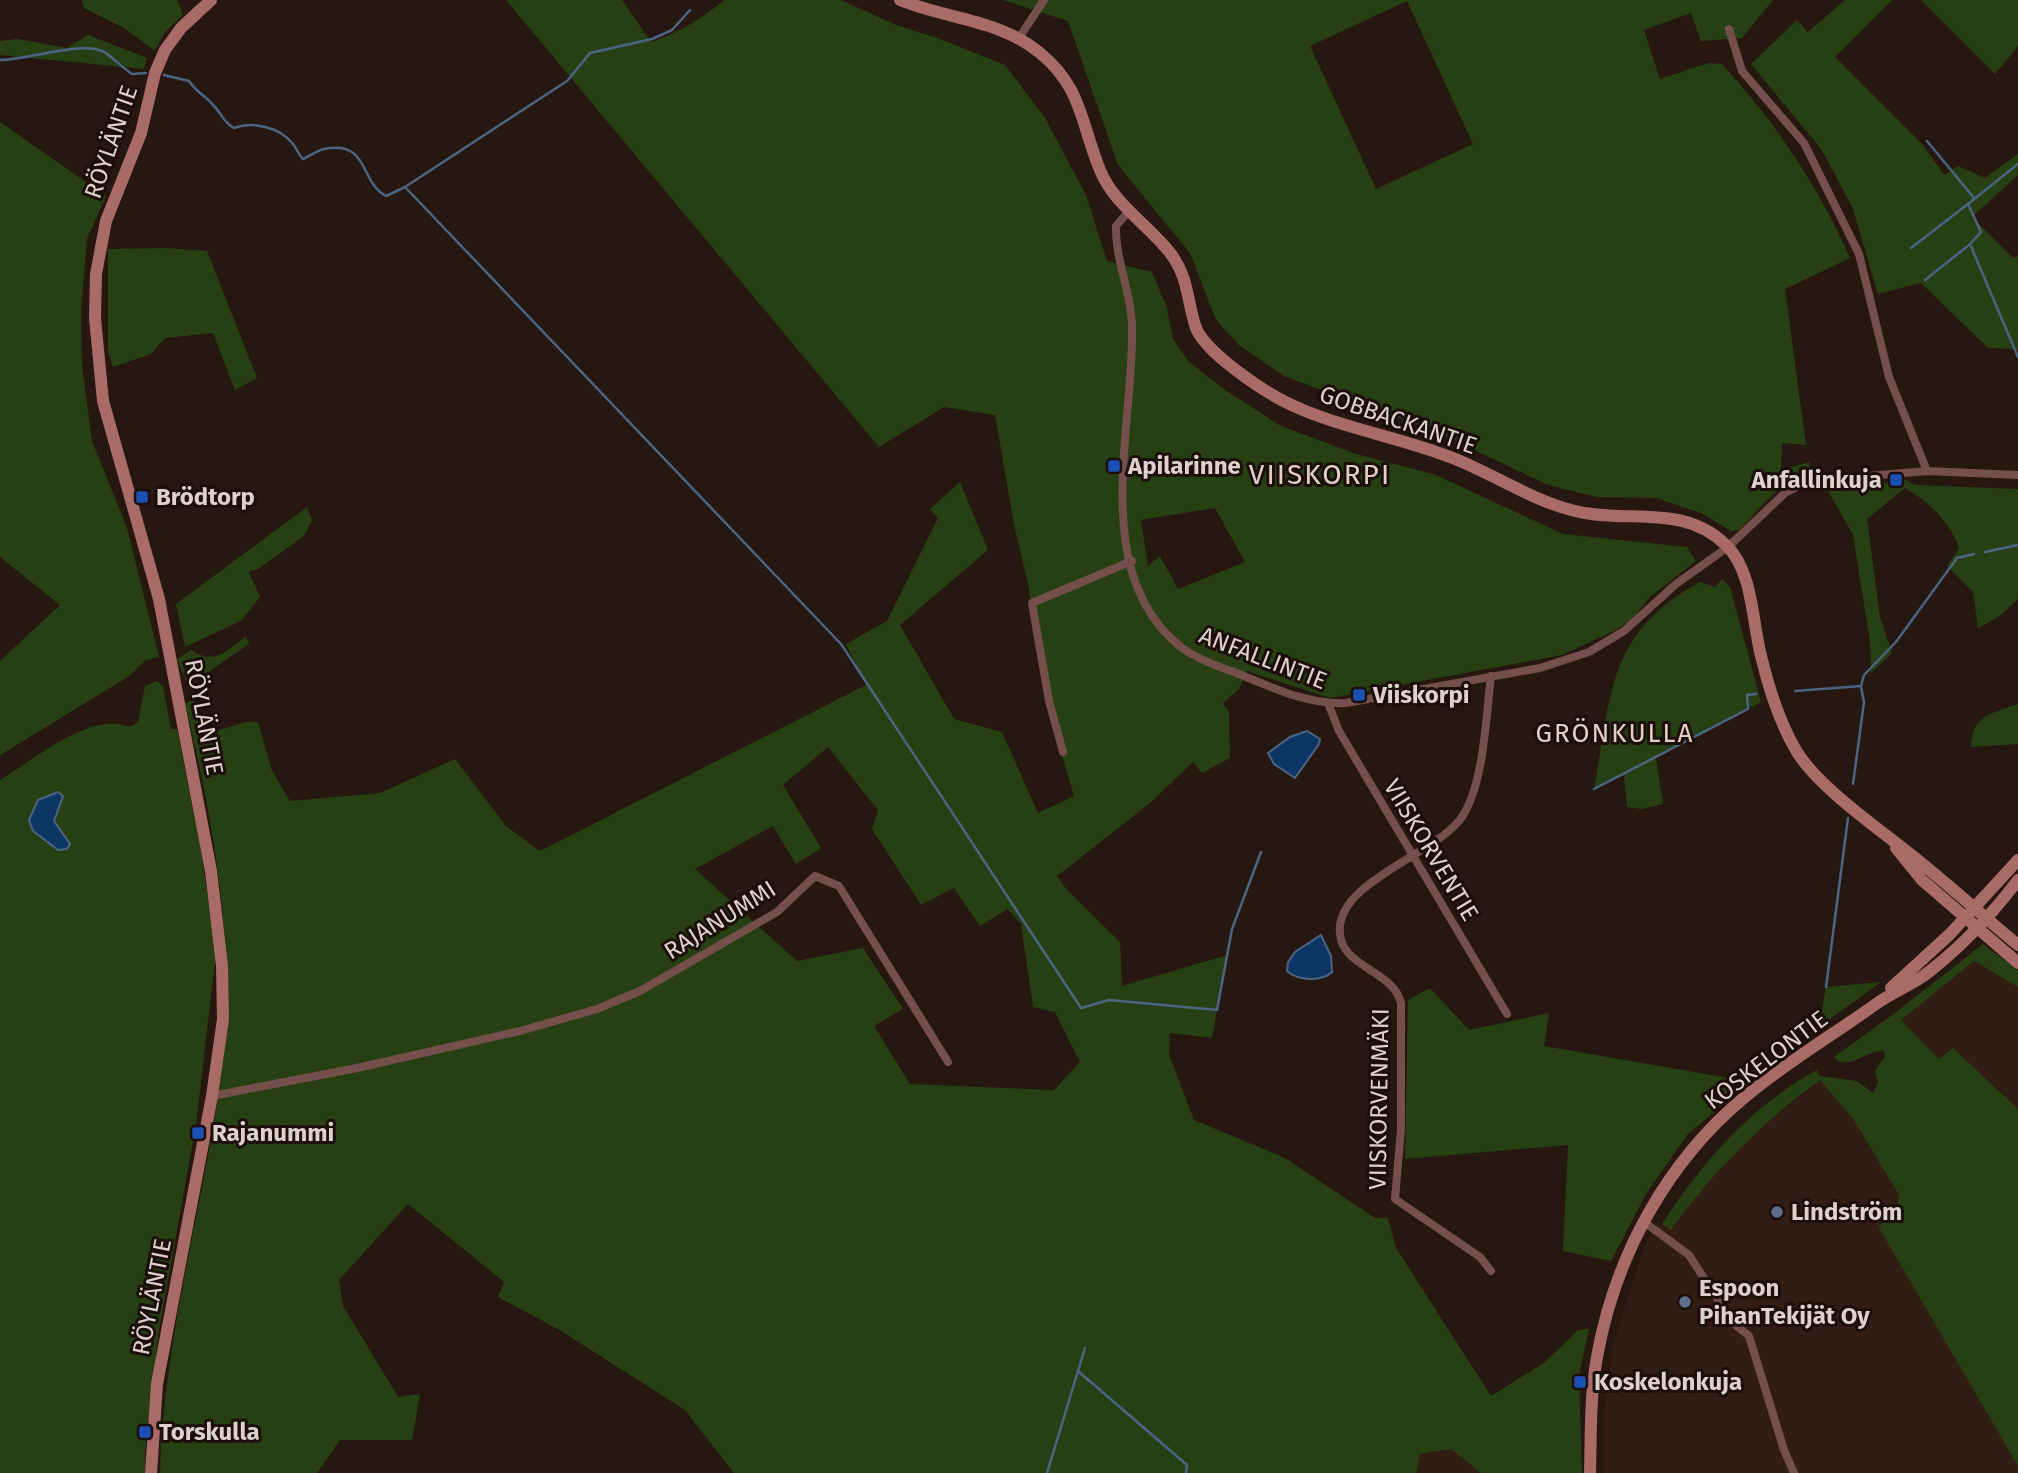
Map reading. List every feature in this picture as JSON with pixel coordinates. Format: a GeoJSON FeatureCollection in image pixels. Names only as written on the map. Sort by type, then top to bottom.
{"type":"FeatureCollection","features":[{"type":"Feature","properties":{"kind":"street","name":"RÖYLÄNTIE"},"geometry":{"type":"LineString","coordinates":[[151,1473],[157,1384],[212,1096],[223,1019],[222,966],[211,871],[159,599],[103,401],[95,317],[96,274],[102,239],[141,133],[155,73],[165,50],[181,28],[211,0]]}},
{"type":"Feature","properties":{"kind":"street","name":"GOBBACKANTIE"},"geometry":{"type":"LineString","coordinates":[[900,0],[987,25],[1019,38],[1043,55],[1067,82],[1084,114],[1100,170],[1108,186],[1170,252],[1181,270],[1190,293],[1194,324],[1202,339],[1279,398],[1348,426],[1458,460],[1548,504],[1610,516],[1673,517],[1696,523],[1728,547],[1741,566],[1769,682],[1798,754],[1812,771],[1890,839],[2018,945]]}},
{"type":"Feature","properties":{"kind":"street"},"geometry":{"type":"LineString","coordinates":[[1019,38],[1044,0]]}},
{"type":"Feature","properties":{"kind":"street"},"geometry":{"type":"LineString","coordinates":[[1729,29],[1742,71],[1804,143],[1859,254],[1889,377],[1927,471]]}},
{"type":"Feature","properties":{"kind":"street","name":"ANFALLINTIE"},"geometry":{"type":"LineString","coordinates":[[1129,211],[1119,219],[1116,232],[1132,324],[1131,380],[1121,481],[1122,509],[1139,588],[1163,629],[1183,649],[1251,679],[1328,704],[1560,663],[1609,642],[1676,584],[1728,547],[1774,502],[1809,481],[1836,476],[1927,471],[2018,475]]}},
{"type":"Feature","properties":{"kind":"street"},"geometry":{"type":"LineString","coordinates":[[1063,752],[1049,701],[1032,603],[1132,561]]}},
{"type":"Feature","properties":{"kind":"street","name":"VIISKORVENMÄKI"},"geometry":{"type":"LineString","coordinates":[[1491,676],[1483,737],[1468,806],[1454,826],[1352,898],[1340,917],[1342,945],[1346,952],[1396,992],[1401,1003],[1401,1129],[1395,1200],[1480,1257],[1491,1271]]}},
{"type":"Feature","properties":{"kind":"street","name":"VIISKORVENTIE"},"geometry":{"type":"LineString","coordinates":[[1328,704],[1339,731],[1411,856],[1507,1014]]}},
{"type":"Feature","properties":{"kind":"street","name":"GOBBACKANTIE"},"geometry":{"type":"LineString","coordinates":[[1890,839],[1908,864],[2018,963]]}},
{"type":"Feature","properties":{"kind":"street","name":"KOSKELONTIE"},"geometry":{"type":"LineString","coordinates":[[1879,1002],[1975,908],[2018,859]]}},
{"type":"Feature","properties":{"kind":"street","name":"RAJANUMMI"},"geometry":{"type":"LineString","coordinates":[[212,1096],[358,1068],[520,1031],[597,1009],[640,991],[777,912],[815,876],[839,886],[948,1062]]}},
{"type":"Feature","properties":{"kind":"street","name":"KOSKELONTIE"},"geometry":{"type":"LineString","coordinates":[[1590,1473],[1593,1391],[1599,1348],[1615,1286],[1644,1222],[1681,1164],[1717,1121],[1771,1076],[1879,1002],[1929,972],[1986,918],[2018,880]]}},
{"type":"Feature","properties":{"kind":"street"},"geometry":{"type":"LineString","coordinates":[[1644,1222],[1689,1255],[1733,1323],[1749,1336],[1784,1450],[1794,1473]]}},
{"type":"Feature","properties":{"kind":"shaded area"},"geometry":{"type":"Polygon","coordinates":[[[1974,961],[2018,987],[2018,1109],[1953,1049],[1939,1059],[1901,1020],[1974,961]]]}},
{"type":"Feature","properties":{"kind":"shaded area"},"geometry":{"type":"Polygon","coordinates":[[[1820,1080],[1854,1120],[1899,1195],[1896,1214],[1879,1226],[2018,1466],[2018,1473],[1604,1473],[1604,1414],[1613,1344],[1642,1253],[1654,1228],[1658,1222],[1671,1230],[1691,1202],[1742,1144],[1820,1080]]]}},
{"type":"Feature","properties":{"kind":"shaded area"},"geometry":{"type":"Polygon","coordinates":[[[1451,1449],[1481,1473],[1416,1473],[1420,1454],[1451,1449]]]}},
{"type":"Feature","properties":{"kind":"green space"},"geometry":{"type":"Polygon","coordinates":[[[82,0],[177,0],[183,15],[165,32],[155,51],[124,28],[84,8],[82,0]]]}},
{"type":"Feature","properties":{"kind":"green space"},"geometry":{"type":"Polygon","coordinates":[[[506,0],[622,0],[651,42],[689,25],[724,0],[841,0],[896,25],[1005,65],[1045,118],[1086,195],[1107,261],[1152,272],[1167,308],[1173,339],[1188,361],[1225,390],[1281,426],[1356,454],[1436,475],[1563,534],[1687,547],[1696,561],[1650,597],[1632,619],[1616,630],[1562,655],[1330,698],[1247,671],[1239,689],[1223,703],[1229,712],[1230,758],[1202,773],[1193,762],[1149,804],[1057,876],[1067,890],[1120,942],[1122,986],[1227,955],[1212,1038],[1170,1033],[1169,1054],[1194,1120],[1285,1158],[1375,1218],[1388,1218],[1396,1248],[1491,1396],[1544,1363],[1578,1330],[1589,1329],[1579,1375],[1582,1473],[1481,1473],[1451,1449],[1420,1454],[1416,1473],[734,1473],[685,1410],[558,1329],[498,1297],[504,1282],[408,1204],[339,1280],[343,1306],[398,1397],[420,1394],[412,1440],[340,1440],[317,1473],[160,1473],[170,1360],[212,1136],[228,1016],[224,932],[217,867],[200,768],[185,704],[193,699],[205,734],[246,722],[258,722],[272,771],[290,801],[380,793],[455,759],[506,826],[540,851],[866,685],[846,644],[887,621],[938,518],[930,509],[960,482],[988,550],[900,625],[954,719],[1002,732],[1038,813],[1074,796],[1046,701],[1028,583],[1015,530],[995,415],[944,407],[879,447],[506,0]],[[1215,508],[1141,520],[1148,566],[1160,556],[1178,589],[1245,562],[1215,508]],[[828,747],[783,785],[821,848],[796,864],[773,826],[695,869],[797,961],[863,948],[903,1009],[874,1026],[910,1084],[1054,1090],[1080,1062],[1055,1012],[1033,1007],[1021,924],[1008,909],[980,926],[954,888],[921,905],[872,829],[878,810],[828,747]]]}},
{"type":"Feature","properties":{"kind":"green space"},"geometry":{"type":"Polygon","coordinates":[[[1003,0],[1773,0],[1742,38],[1701,41],[1691,13],[1644,30],[1660,79],[1708,63],[1722,64],[1761,110],[1794,156],[1824,204],[1850,258],[1785,289],[1806,445],[1782,443],[1781,470],[1809,462],[1811,472],[1780,488],[1740,530],[1731,531],[1703,514],[1657,498],[1596,497],[1548,485],[1434,431],[1284,376],[1240,346],[1216,320],[1190,253],[1118,165],[1068,21],[1003,0]],[[1407,1],[1310,46],[1376,189],[1473,144],[1407,1]]]}},
{"type":"Feature","properties":{"kind":"green space"},"geometry":{"type":"Polygon","coordinates":[[[1845,0],[1892,0],[1835,57],[1923,145],[1944,175],[1958,166],[1985,178],[2018,154],[2018,175],[1972,217],[2013,258],[2018,256],[2018,349],[1988,348],[1921,283],[1878,294],[1853,209],[1822,150],[1751,64],[1797,20],[1808,32],[1845,0]]]}},
{"type":"Feature","properties":{"kind":"green space"},"geometry":{"type":"Polygon","coordinates":[[[1921,0],[2018,0],[2018,46],[1995,74],[1921,0]]]}},
{"type":"Feature","properties":{"kind":"green space"},"geometry":{"type":"Polygon","coordinates":[[[88,35],[147,58],[144,69],[0,55],[0,41],[18,39],[67,48],[88,35]]]}},
{"type":"Feature","properties":{"kind":"green space"},"geometry":{"type":"Polygon","coordinates":[[[0,122],[106,196],[87,239],[81,311],[82,365],[92,441],[127,528],[159,657],[146,660],[128,677],[0,755],[0,661],[60,605],[0,557],[0,122]]]}},
{"type":"Feature","properties":{"kind":"green space"},"geometry":{"type":"Polygon","coordinates":[[[167,248],[207,251],[257,378],[235,390],[213,333],[165,338],[151,354],[113,367],[108,352],[108,249],[167,248]]]}},
{"type":"Feature","properties":{"kind":"green space"},"geometry":{"type":"Polygon","coordinates":[[[1904,479],[1915,485],[2018,489],[2018,599],[2000,616],[1978,628],[1973,592],[1947,566],[1959,548],[1955,539],[1938,513],[1905,488],[1867,519],[1880,617],[1892,653],[1871,673],[1870,642],[1853,535],[1823,482],[1887,483],[1904,479]]]}},
{"type":"Feature","properties":{"kind":"green space"},"geometry":{"type":"Polygon","coordinates":[[[307,507],[312,520],[304,536],[258,569],[249,572],[260,597],[241,621],[185,647],[176,604],[307,507]]]}},
{"type":"Feature","properties":{"kind":"green space"},"geometry":{"type":"Polygon","coordinates":[[[1722,579],[1730,587],[1761,702],[1656,758],[1663,804],[1642,809],[1627,807],[1624,775],[1594,789],[1618,669],[1630,645],[1646,623],[1669,602],[1700,582],[1715,587],[1722,579]]]}},
{"type":"Feature","properties":{"kind":"green space"},"geometry":{"type":"Polygon","coordinates":[[[246,636],[249,644],[188,686],[177,659],[191,650],[207,657],[220,655],[246,636]]]}},
{"type":"Feature","properties":{"kind":"green space"},"geometry":{"type":"Polygon","coordinates":[[[157,681],[163,686],[171,729],[177,729],[201,850],[216,953],[196,1125],[159,1330],[145,1473],[0,1473],[0,780],[81,731],[98,725],[130,727],[138,722],[145,686],[157,681]]]}},
{"type":"Feature","properties":{"kind":"green space"},"geometry":{"type":"Polygon","coordinates":[[[2018,704],[2018,744],[1971,747],[1972,736],[1979,722],[1992,713],[2018,704]]]}},
{"type":"Feature","properties":{"kind":"green space"},"geometry":{"type":"Polygon","coordinates":[[[1983,944],[2018,970],[2018,987],[1974,961],[1901,1020],[1939,1059],[1953,1048],[2018,1109],[2018,1466],[1878,1226],[1896,1214],[1899,1195],[1854,1120],[1820,1080],[1778,1113],[1721,1168],[1671,1230],[1662,1224],[1694,1179],[1730,1137],[1793,1084],[1817,1070],[1820,1076],[1857,1081],[1873,1093],[1878,1082],[1875,1071],[1885,1056],[1884,1051],[1845,1062],[1834,1057],[1983,944]]]}},
{"type":"Feature","properties":{"kind":"green space"},"geometry":{"type":"Polygon","coordinates":[[[1881,982],[1819,1027],[1826,987],[1881,982]]]}},
{"type":"Feature","properties":{"kind":"green space"},"geometry":{"type":"Polygon","coordinates":[[[1430,988],[1469,1030],[1549,1013],[1544,1046],[1746,1081],[1740,1090],[1687,1135],[1646,1194],[1611,1261],[1563,1251],[1568,1145],[1405,1159],[1408,1000],[1430,988]]]}},
{"type":"Feature","properties":{"kind":"water"},"geometry":{"type":"Polygon","coordinates":[[[1307,731],[1320,739],[1319,744],[1295,778],[1274,764],[1268,753],[1290,737],[1307,731]]]}},
{"type":"Feature","properties":{"kind":"water"},"geometry":{"type":"Polygon","coordinates":[[[58,792],[63,796],[54,821],[70,844],[67,849],[58,850],[33,831],[29,820],[38,800],[58,792]]]}},
{"type":"Feature","properties":{"kind":"water"},"geometry":{"type":"Polygon","coordinates":[[[1321,935],[1331,956],[1332,972],[1310,979],[1297,977],[1287,971],[1288,962],[1295,952],[1321,935]]]}},
{"type":"Feature","properties":{"kind":"waterway"},"geometry":{"type":"LineString","coordinates":[[164,75],[189,81],[234,128],[249,125],[281,133],[303,159],[324,149],[339,148],[349,151],[357,156],[377,190],[386,196],[405,187],[567,81],[590,53],[652,39],[672,30],[690,10]]}},
{"type":"Feature","properties":{"kind":"waterway"},"geometry":{"type":"LineString","coordinates":[[0,60],[69,49],[96,49],[106,53],[132,74],[146,73]]}},
{"type":"Feature","properties":{"kind":"waterway"},"geometry":{"type":"LineString","coordinates":[[1927,141],[1974,198]]}},
{"type":"Feature","properties":{"kind":"waterway"},"geometry":{"type":"LineString","coordinates":[[2018,164],[1968,204],[1981,232],[1970,244],[2018,357]]}},
{"type":"Feature","properties":{"kind":"waterway"},"geometry":{"type":"LineString","coordinates":[[405,187],[841,644],[1081,1008],[1109,1000],[1217,1010],[1232,929],[1261,852]]}},
{"type":"Feature","properties":{"kind":"waterway"},"geometry":{"type":"LineString","coordinates":[[1911,248],[1968,204]]}},
{"type":"Feature","properties":{"kind":"waterway"},"geometry":{"type":"LineString","coordinates":[[1925,280],[1969,245]]}},
{"type":"Feature","properties":{"kind":"waterway"},"geometry":{"type":"LineString","coordinates":[[1985,552],[2018,545]]}},
{"type":"Feature","properties":{"kind":"waterway"},"geometry":{"type":"LineString","coordinates":[[1795,691],[1861,686],[1864,675],[1896,642],[1957,558],[1974,554]]}},
{"type":"Feature","properties":{"kind":"waterway"},"geometry":{"type":"LineString","coordinates":[[1853,784],[1864,702],[1861,687]]}},
{"type":"Feature","properties":{"kind":"waterway"},"geometry":{"type":"LineString","coordinates":[[1594,789],[1748,709],[1747,695],[1756,694]]}},
{"type":"Feature","properties":{"kind":"waterway"},"geometry":{"type":"LineString","coordinates":[[1826,987],[1848,818]]}},
{"type":"Feature","properties":{"kind":"waterway"},"geometry":{"type":"LineString","coordinates":[[1047,1473],[1085,1348]]}},
{"type":"Feature","properties":{"kind":"waterway"},"geometry":{"type":"LineString","coordinates":[[1078,1371],[1187,1465],[1186,1473]]}},
{"type":"Feature","properties":{"kind":"place","name":"Apilarinne"},"geometry":{"type":"Point","coordinates":[1114,466]}},
{"type":"Feature","properties":{"kind":"place","name":"Anfallinkuja"},"geometry":{"type":"Point","coordinates":[1896,480]}},
{"type":"Feature","properties":{"kind":"place","name":"Brödtorp"},"geometry":{"type":"Point","coordinates":[142,497]}},
{"type":"Feature","properties":{"kind":"place","name":"Viiskorpi"},"geometry":{"type":"Point","coordinates":[1359,695]}},
{"type":"Feature","properties":{"kind":"place","name":"Rajanummi"},"geometry":{"type":"Point","coordinates":[198,1133]}},
{"type":"Feature","properties":{"kind":"place","name":"Lindström"},"geometry":{"type":"Point","coordinates":[1777,1212]}},
{"type":"Feature","properties":{"kind":"place","name":"Espoon PihanTekijät Oy"},"geometry":{"type":"Point","coordinates":[1685,1302]}},
{"type":"Feature","properties":{"kind":"place","name":"Koskelonkuja"},"geometry":{"type":"Point","coordinates":[1580,1382]}},
{"type":"Feature","properties":{"kind":"place","name":"Torskulla"},"geometry":{"type":"Point","coordinates":[145,1432]}},
{"type":"Feature","properties":{"kind":"district","name":"VIISKORPI"},"geometry":{"type":"Point","coordinates":[1320,474]}},
{"type":"Feature","properties":{"kind":"district","name":"GRÖNKULLA"},"geometry":{"type":"Point","coordinates":[1615,733]}}]}
